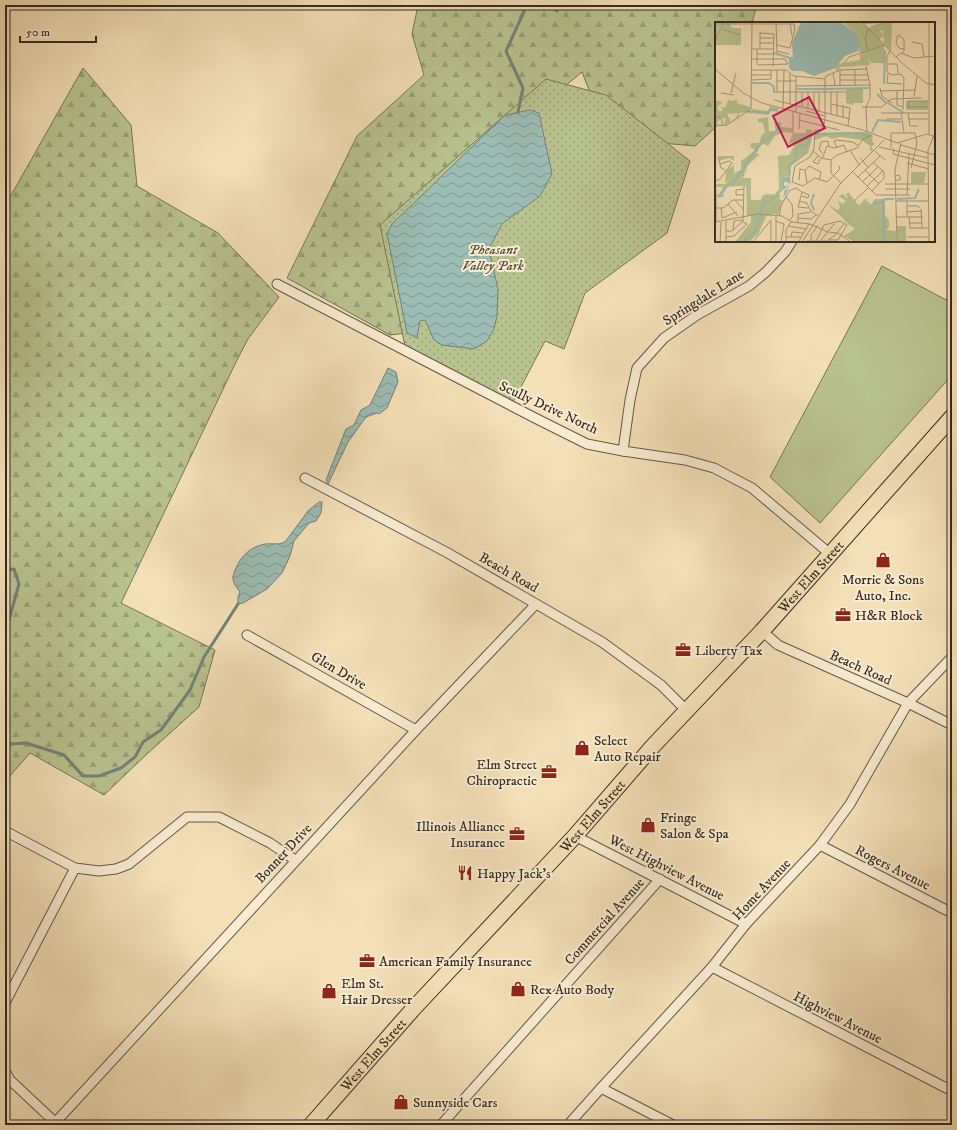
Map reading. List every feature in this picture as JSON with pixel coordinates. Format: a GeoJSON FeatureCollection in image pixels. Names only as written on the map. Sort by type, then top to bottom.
{"type":"FeatureCollection","features":[{"type":"Feature","properties":{"kind":"main road","name":"West Elm Street"},"geometry":{"type":"LineString","coordinates":[[311,1125],[414,1008],[576,836],[653,746],[762,631],[952,417]]}},
{"type":"Feature","properties":{"kind":"street","name":"Springdale Lane"},"geometry":{"type":"LineString","coordinates":[[623,451],[630,400],[637,368],[664,338],[697,315],[754,282],[785,252],[791,242]]}},
{"type":"Feature","properties":{"kind":"street","name":"Scully Drive North"},"geometry":{"type":"LineString","coordinates":[[277,284],[587,444],[685,460],[714,468],[752,488],[830,554]]}},
{"type":"Feature","properties":{"kind":"street","name":"Beach Road"},"geometry":{"type":"LineString","coordinates":[[305,478],[446,552],[602,642],[661,685],[687,711]]}},
{"type":"Feature","properties":{"kind":"street","name":"Bonner Drive"},"geometry":{"type":"LineString","coordinates":[[55,1124],[295,860],[536,604]]}},
{"type":"Feature","properties":{"kind":"street","name":"Beach Road"},"geometry":{"type":"LineString","coordinates":[[762,631],[778,645],[952,724]]}},
{"type":"Feature","properties":{"kind":"street","name":"Glen Drive"},"geometry":{"type":"LineString","coordinates":[[247,635],[416,730]]}},
{"type":"Feature","properties":{"kind":"street","name":"Home Avenue"},"geometry":{"type":"LineString","coordinates":[[568,1125],[712,968],[746,924],[820,845],[850,804],[908,703],[952,657]]}},
{"type":"Feature","properties":{"kind":"street"},"geometry":{"type":"LineString","coordinates":[[5,831],[75,868],[99,871],[116,869],[135,860],[187,817],[219,817],[270,843],[295,860]]}},
{"type":"Feature","properties":{"kind":"street","name":"West Highview Avenue"},"geometry":{"type":"LineString","coordinates":[[576,836],[746,924]]}},
{"type":"Feature","properties":{"kind":"street","name":"Rogers Avenue"},"geometry":{"type":"LineString","coordinates":[[820,845],[952,913]]}},
{"type":"Feature","properties":{"kind":"street"},"geometry":{"type":"LineString","coordinates":[[5,1003],[75,868]]}},
{"type":"Feature","properties":{"kind":"street","name":"Commercial Avenue"},"geometry":{"type":"LineString","coordinates":[[441,1125],[660,879]]}},
{"type":"Feature","properties":{"kind":"street","name":"Highview Avenue"},"geometry":{"type":"LineString","coordinates":[[712,968],[952,1091]]}},
{"type":"Feature","properties":{"kind":"street"},"geometry":{"type":"LineString","coordinates":[[5,1071],[10,1080],[55,1124]]}},
{"type":"Feature","properties":{"kind":"street"},"geometry":{"type":"LineString","coordinates":[[601,1088],[673,1125]]}},
{"type":"Feature","properties":{"kind":"green space"},"geometry":{"type":"Polygon","coordinates":[[[418,5],[757,5],[752,22],[715,22],[715,128],[695,146],[650,142],[595,105],[582,72],[553,96],[407,333],[390,335],[287,278],[357,136],[424,75],[412,34],[418,5]]]}},
{"type":"Feature","properties":{"kind":"green space"},"geometry":{"type":"Polygon","coordinates":[[[83,68],[131,125],[137,186],[218,233],[279,297],[248,339],[236,362],[121,603],[215,650],[199,707],[104,795],[30,753],[9,777],[5,775],[5,206],[83,68]]]}},
{"type":"Feature","properties":{"kind":"green space","name":"Pheasant Valley Park"},"geometry":{"type":"Polygon","coordinates":[[[546,79],[606,95],[690,161],[667,233],[585,293],[564,349],[545,341],[511,406],[406,351],[380,225],[546,79]]]}},
{"type":"Feature","properties":{"kind":"green space"},"geometry":{"type":"Polygon","coordinates":[[[882,266],[952,303],[952,375],[820,523],[770,477],[882,266]]]}},
{"type":"Feature","properties":{"kind":"water"},"geometry":{"type":"Polygon","coordinates":[[[530,110],[539,113],[552,174],[540,196],[502,224],[489,249],[498,289],[497,316],[494,329],[487,341],[474,349],[442,345],[434,340],[425,320],[420,321],[417,338],[407,333],[387,234],[392,224],[505,115],[530,110]]]}},
{"type":"Feature","properties":{"kind":"water"},"geometry":{"type":"Polygon","coordinates":[[[388,368],[396,372],[398,382],[387,408],[379,414],[377,413],[366,417],[348,442],[328,484],[326,480],[346,429],[354,425],[361,410],[370,405],[388,368]]]}},
{"type":"Feature","properties":{"kind":"water"},"geometry":{"type":"Polygon","coordinates":[[[319,502],[322,502],[321,513],[316,521],[309,523],[294,541],[290,556],[282,573],[267,589],[243,603],[238,604],[240,592],[234,584],[233,577],[236,568],[244,555],[252,549],[264,544],[279,544],[285,542],[308,511],[319,502]]]}},
{"type":"Feature","properties":{"kind":"waterway"},"geometry":{"type":"LineString","coordinates":[[518,112],[523,88],[506,51],[527,5]]}},
{"type":"Feature","properties":{"kind":"waterway"},"geometry":{"type":"LineString","coordinates":[[550,5],[557,11],[560,5]]}},
{"type":"Feature","properties":{"kind":"waterway"},"geometry":{"type":"LineString","coordinates":[[5,570],[14,569],[19,584],[7,627],[5,629]]}},
{"type":"Feature","properties":{"kind":"waterway"},"geometry":{"type":"LineString","coordinates":[[10,744],[26,743],[64,755],[83,776],[99,776],[121,768],[135,757],[143,742],[161,730],[190,690],[204,657],[238,604]]}},
{"type":"Feature","properties":{"kind":"waterway"},"geometry":{"type":"LineString","coordinates":[[5,734],[10,744],[5,758]]}},
{"type":"Feature","properties":{"kind":"place","name":"Morrie & Sons Auto, Inc."},"geometry":{"type":"Point","coordinates":[883,560]}},
{"type":"Feature","properties":{"kind":"place","name":"H&R Block"},"geometry":{"type":"Point","coordinates":[843,615]}},
{"type":"Feature","properties":{"kind":"place","name":"Liberty Tax"},"geometry":{"type":"Point","coordinates":[683,650]}},
{"type":"Feature","properties":{"kind":"place","name":"Select Auto Repair"},"geometry":{"type":"Point","coordinates":[582,748]}},
{"type":"Feature","properties":{"kind":"place","name":"Elm Street Chiropractic"},"geometry":{"type":"Point","coordinates":[549,772]}},
{"type":"Feature","properties":{"kind":"place","name":"Fringe Salon & Spa"},"geometry":{"type":"Point","coordinates":[648,825]}},
{"type":"Feature","properties":{"kind":"place","name":"Illinois Alliance Insurance"},"geometry":{"type":"Point","coordinates":[517,834]}},
{"type":"Feature","properties":{"kind":"place","name":"Happy Jack's"},"geometry":{"type":"Point","coordinates":[465,873]}},
{"type":"Feature","properties":{"kind":"place","name":"American Family Insurance"},"geometry":{"type":"Point","coordinates":[367,961]}},
{"type":"Feature","properties":{"kind":"place","name":"Rex Auto Body"},"geometry":{"type":"Point","coordinates":[518,989]}},
{"type":"Feature","properties":{"kind":"place","name":"Elm St. Hair Dresser"},"geometry":{"type":"Point","coordinates":[329,991]}},
{"type":"Feature","properties":{"kind":"place","name":"Sunnyside Cars"},"geometry":{"type":"Point","coordinates":[401,1102]}}]}
